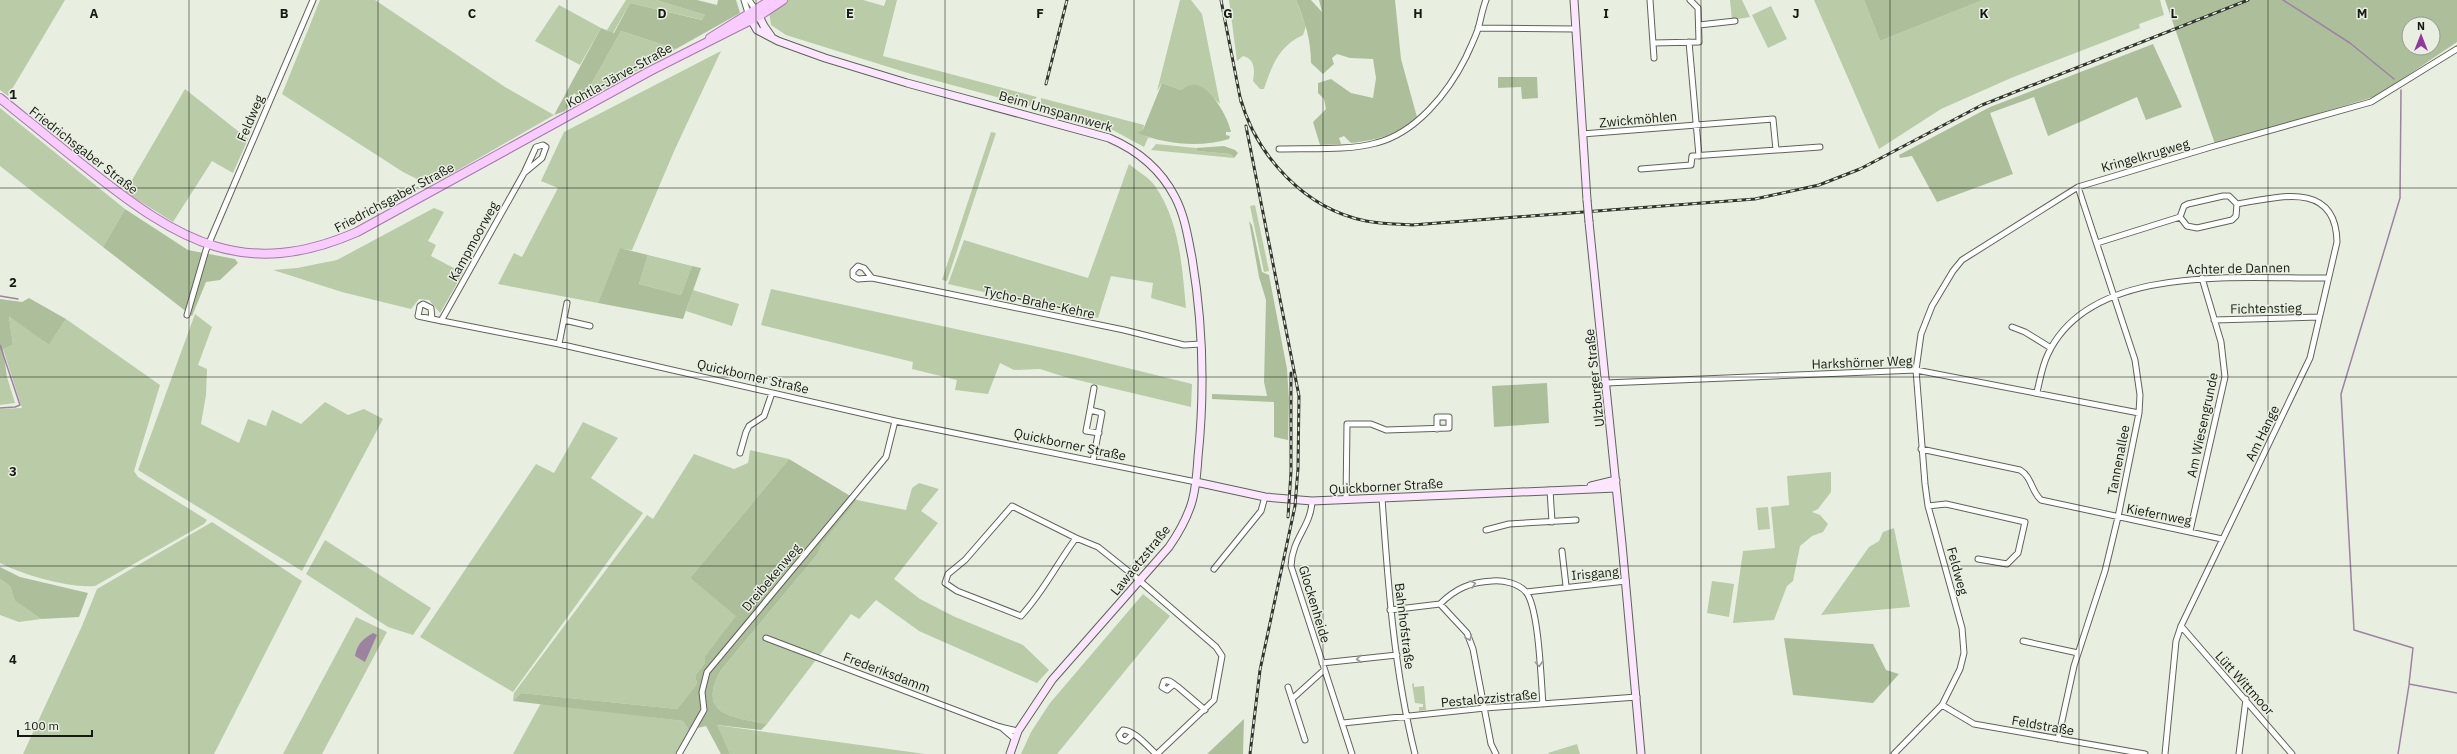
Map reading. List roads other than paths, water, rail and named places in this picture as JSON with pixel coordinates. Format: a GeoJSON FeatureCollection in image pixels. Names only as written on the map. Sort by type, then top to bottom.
{"type":"FeatureCollection","features":[{"type":"Feature","properties":{"kind":"main road","name":"Kohtla-Järve-Straße"},"geometry":{"type":"LineString","coordinates":[[754,15],[771,0]]}},
{"type":"Feature","properties":{"kind":"main road","name":"Kohtla-Järve-Straße"},"geometry":{"type":"LineString","coordinates":[[549,127],[701,44],[723,28],[754,15],[783,0]]}},
{"type":"Feature","properties":{"kind":"main road","name":"Friedrichsgaber Straße"},"geometry":{"type":"LineString","coordinates":[[0,98],[148,215],[182,234],[208,245],[241,252],[268,253],[303,249],[330,243],[368,227],[549,127]]}},
{"type":"Feature","properties":{"kind":"street","name":"Feldweg"},"geometry":{"type":"LineString","coordinates":[[187,315],[208,245],[313,0]]}},
{"type":"Feature","properties":{"kind":"street","name":"Beim Umspannwerk"},"geometry":{"type":"LineString","coordinates":[[744,0],[754,15],[774,39],[825,58],[906,83],[1098,134],[1131,149],[1165,180],[1180,208],[1195,279],[1201,344],[1202,408],[1196,482]]}},
{"type":"Feature","properties":{"kind":"street","name":"Beim Umspannwerk"},"geometry":{"type":"LineString","coordinates":[[749,0],[754,15]]}},
{"type":"Feature","properties":{"kind":"street"},"geometry":{"type":"LineString","coordinates":[[1279,149],[1375,144],[1396,136],[1412,126],[1450,84],[1465,58],[1478,28],[1480,12],[1486,0]]}},
{"type":"Feature","properties":{"kind":"street","name":"Ulzburger Straße"},"geometry":{"type":"LineString","coordinates":[[1574,0],[1587,200],[1626,581],[1641,754]]}},
{"type":"Feature","properties":{"kind":"street"},"geometry":{"type":"LineString","coordinates":[[1650,0],[1654,58]]}},
{"type":"Feature","properties":{"kind":"street"},"geometry":{"type":"LineString","coordinates":[[1652,43],[1699,42],[1698,8],[1690,0]]}},
{"type":"Feature","properties":{"kind":"street"},"geometry":{"type":"LineString","coordinates":[[1699,25],[1735,21]]}},
{"type":"Feature","properties":{"kind":"street"},"geometry":{"type":"LineString","coordinates":[[1478,28],[1575,29]]}},
{"type":"Feature","properties":{"kind":"street"},"geometry":{"type":"LineString","coordinates":[[1689,42],[1696,125]]}},
{"type":"Feature","properties":{"kind":"street","name":"Kringelkrugweg"},"geometry":{"type":"LineString","coordinates":[[1916,370],[1921,334],[1932,306],[1953,271],[1962,260],[2078,187],[2203,149],[2371,102],[2457,50]]}},
{"type":"Feature","properties":{"kind":"street","name":"Zwickmöhlen"},"geometry":{"type":"LineString","coordinates":[[1582,134],[1773,119],[1776,150]]}},
{"type":"Feature","properties":{"kind":"street","name":"Zwickmöhlen"},"geometry":{"type":"LineString","coordinates":[[1696,125],[1699,156]]}},
{"type":"Feature","properties":{"kind":"street","name":"Kampmoorweg"},"geometry":{"type":"LineString","coordinates":[[441,321],[524,173],[536,147],[543,145],[546,147],[542,158],[524,173]]}},
{"type":"Feature","properties":{"kind":"street"},"geometry":{"type":"LineString","coordinates":[[1641,169],[1691,165],[1692,156],[1820,147]]}},
{"type":"Feature","properties":{"kind":"street","name":"Tannenallee"},"geometry":{"type":"LineString","coordinates":[[2058,739],[2078,653],[2105,570],[2118,517],[2139,413],[2140,395],[2135,360],[2078,187]]}},
{"type":"Feature","properties":{"kind":"street"},"geometry":{"type":"LineString","coordinates":[[2223,196],[2229,196],[2237,204],[2236,216],[2232,220],[2197,228],[2187,226],[2180,217],[2184,206],[2188,204],[2223,196]]}},
{"type":"Feature","properties":{"kind":"street","name":"Am Hange"},"geometry":{"type":"LineString","coordinates":[[2165,754],[2176,641],[2181,626],[2310,358],[2327,278],[2338,242],[2334,217],[2328,208],[2309,198],[2295,196],[2237,204]]}},
{"type":"Feature","properties":{"kind":"street"},"geometry":{"type":"LineString","coordinates":[[2097,243],[2180,217]]}},
{"type":"Feature","properties":{"kind":"street","name":"Tycho-Brahe-Kehre"},"geometry":{"type":"LineString","coordinates":[[872,278],[1124,330],[1184,345],[1201,344]]}},
{"type":"Feature","properties":{"kind":"street","name":"Achter de Dannen"},"geometry":{"type":"LineString","coordinates":[[2037,392],[2043,367],[2051,348],[2072,321],[2099,302],[2114,296],[2177,280],[2202,278],[2327,278]]}},
{"type":"Feature","properties":{"kind":"street","name":"Am Wiesengrunde"},"geometry":{"type":"LineString","coordinates":[[2190,532],[2225,377],[2224,359],[2202,278]]}},
{"type":"Feature","properties":{"kind":"street"},"geometry":{"type":"LineString","coordinates":[[558,344],[567,303]]}},
{"type":"Feature","properties":{"kind":"street","name":"Fichtenstieg"},"geometry":{"type":"LineString","coordinates":[[2214,320],[2319,318]]}},
{"type":"Feature","properties":{"kind":"street"},"geometry":{"type":"LineString","coordinates":[[432,319],[441,321]]}},
{"type":"Feature","properties":{"kind":"street"},"geometry":{"type":"LineString","coordinates":[[564,320],[590,326]]}},
{"type":"Feature","properties":{"kind":"street","name":"Quickborner Straße"},"geometry":{"type":"LineString","coordinates":[[441,321],[558,344],[895,420],[1265,497],[1312,501],[1346,500],[1550,490],[1616,484]]}},
{"type":"Feature","properties":{"kind":"street"},"geometry":{"type":"LineString","coordinates":[[2012,327],[2025,332],[2051,348]]}},
{"type":"Feature","properties":{"kind":"street","name":"Feldweg"},"geometry":{"type":"LineString","coordinates":[[1894,754],[1942,705],[1960,669],[1964,640],[1928,506],[1916,370]]}},
{"type":"Feature","properties":{"kind":"street","name":"Harkshörner Weg"},"geometry":{"type":"LineString","coordinates":[[1606,383],[1916,370],[2037,392],[2139,413]]}},
{"type":"Feature","properties":{"kind":"street"},"geometry":{"type":"LineString","coordinates":[[1094,388],[1086,431],[1098,433]]}},
{"type":"Feature","properties":{"kind":"street"},"geometry":{"type":"LineString","coordinates":[[740,453],[749,426],[764,416],[772,393]]}},
{"type":"Feature","properties":{"kind":"street"},"geometry":{"type":"LineString","coordinates":[[1090,410],[1102,413],[1093,461]]}},
{"type":"Feature","properties":{"kind":"street","name":"Dreibekenweg"},"geometry":{"type":"LineString","coordinates":[[679,754],[704,710],[702,692],[707,672],[886,457],[895,420]]}},
{"type":"Feature","properties":{"kind":"street"},"geometry":{"type":"LineString","coordinates":[[1346,500],[1347,424],[1371,424],[1386,430],[1437,429]]}},
{"type":"Feature","properties":{"kind":"street","name":"Kiefernweg"},"geometry":{"type":"LineString","coordinates":[[1922,449],[2020,470],[2026,474],[2033,493],[2041,500],[2222,539]]}},
{"type":"Feature","properties":{"kind":"street","name":"Lawaetzstraße"},"geometry":{"type":"LineString","coordinates":[[1010,754],[1018,731],[1036,704],[1103,628],[1117,608],[1180,531],[1191,504],[1196,482]]}},
{"type":"Feature","properties":{"kind":"street"},"geometry":{"type":"LineString","coordinates":[[1550,490],[1552,522]]}},
{"type":"Feature","properties":{"kind":"street"},"geometry":{"type":"LineString","coordinates":[[1214,569],[1261,511],[1265,497]]}},
{"type":"Feature","properties":{"kind":"street","name":"Bahnhofstraße"},"geometry":{"type":"LineString","coordinates":[[1382,498],[1390,610],[1406,716],[1415,754]]}},
{"type":"Feature","properties":{"kind":"street","name":"Glockenheide"},"geometry":{"type":"LineString","coordinates":[[1312,501],[1308,520],[1294,544],[1291,566],[1352,754]]}},
{"type":"Feature","properties":{"kind":"street"},"geometry":{"type":"LineString","coordinates":[[1928,506],[1946,504],[2025,522],[2018,553],[2007,564],[1978,559]]}},
{"type":"Feature","properties":{"kind":"street"},"geometry":{"type":"LineString","coordinates":[[1076,538],[1060,560],[1050,581],[1020,616],[957,591],[945,583],[948,574],[965,560],[1012,506],[1076,538],[1098,547],[1140,581],[1221,653],[1222,660],[1216,696],[1205,710],[1157,754],[1133,734]]}},
{"type":"Feature","properties":{"kind":"street"},"geometry":{"type":"LineString","coordinates":[[1486,530],[1509,524],[1576,520]]}},
{"type":"Feature","properties":{"kind":"street","name":"Irisgang"},"geometry":{"type":"LineString","coordinates":[[1562,551],[1566,586]]}},
{"type":"Feature","properties":{"kind":"street"},"geometry":{"type":"LineString","coordinates":[[1390,610],[1440,604],[1453,591],[1476,582],[1499,580],[1511,582],[1526,592],[1533,609],[1543,704]]}},
{"type":"Feature","properties":{"kind":"street","name":"Irisgang"},"geometry":{"type":"LineString","coordinates":[[1526,592],[1566,586],[1626,581]]}},
{"type":"Feature","properties":{"kind":"street"},"geometry":{"type":"LineString","coordinates":[[1440,604],[1467,633],[1474,650],[1491,744],[1496,754]]}},
{"type":"Feature","properties":{"kind":"street","name":"Lütt Wittmoor"},"geometry":{"type":"LineString","coordinates":[[2181,626],[2292,754]]}},
{"type":"Feature","properties":{"kind":"street","name":"Frederiksdamm"},"geometry":{"type":"LineString","coordinates":[[766,638],[1000,727],[1018,731]]}},
{"type":"Feature","properties":{"kind":"street"},"geometry":{"type":"LineString","coordinates":[[2023,641],[2078,653]]}},
{"type":"Feature","properties":{"kind":"street"},"geometry":{"type":"LineString","coordinates":[[1322,663],[1397,655]]}},
{"type":"Feature","properties":{"kind":"street"},"geometry":{"type":"LineString","coordinates":[[1292,698],[1324,670]]}},
{"type":"Feature","properties":{"kind":"street"},"geometry":{"type":"LineString","coordinates":[[1174,684],[1205,710]]}},
{"type":"Feature","properties":{"kind":"street"},"geometry":{"type":"LineString","coordinates":[[1288,687],[1305,740]]}},
{"type":"Feature","properties":{"kind":"street","name":"Pestalozzistraße"},"geometry":{"type":"LineString","coordinates":[[1342,723],[1485,708],[1637,697]]}},
{"type":"Feature","properties":{"kind":"street"},"geometry":{"type":"LineString","coordinates":[[2239,754],[2246,700]]}},
{"type":"Feature","properties":{"kind":"street","name":"Feldstraße"},"geometry":{"type":"LineString","coordinates":[[1942,705],[1974,724],[2145,754]]}},
{"type":"Feature","properties":{"kind":"street","name":"Frederiksdamm"},"geometry":{"type":"LineString","coordinates":[[1000,727],[1015,739]]}},
{"type":"Feature","properties":{"kind":"street"},"geometry":{"type":"LineString","coordinates":[[2108,754],[2109,748]]}},
{"type":"Feature","properties":{"kind":"waterway"},"geometry":{"type":"LineString","coordinates":[[2283,0],[2350,43],[2394,79]]}},
{"type":"Feature","properties":{"kind":"waterway"},"geometry":{"type":"LineString","coordinates":[[2401,90],[2400,198],[2341,394],[2354,630],[2413,648],[2409,684],[2457,693]]}},
{"type":"Feature","properties":{"kind":"waterway"},"geometry":{"type":"LineString","coordinates":[[0,296],[18,299]]}},
{"type":"Feature","properties":{"kind":"waterway"},"geometry":{"type":"LineString","coordinates":[[0,345],[20,405],[15,407],[0,408]]}},
{"type":"Feature","properties":{"kind":"waterway"},"geometry":{"type":"LineString","coordinates":[[2398,754],[2409,685]]}},
{"type":"Feature","properties":{"kind":"railway"},"geometry":{"type":"LineString","coordinates":[[1046,84],[1067,0]]}},
{"type":"Feature","properties":{"kind":"railway"},"geometry":{"type":"LineString","coordinates":[[1221,0],[1241,102]]}},
{"type":"Feature","properties":{"kind":"railway"},"geometry":{"type":"LineString","coordinates":[[1240,97],[1258,140],[1286,177],[1323,205],[1344,215],[1366,221],[1412,225],[1755,199],[1819,185],[1860,169],[1982,105],[2248,0]]}},
{"type":"Feature","properties":{"kind":"railway"},"geometry":{"type":"LineString","coordinates":[[1246,126],[1299,396],[1298,469],[1295,506],[1260,670],[1250,754]]}},
{"type":"Feature","properties":{"kind":"railway"},"geometry":{"type":"LineString","coordinates":[[1288,517],[1291,472],[1291,373]]}}]}
